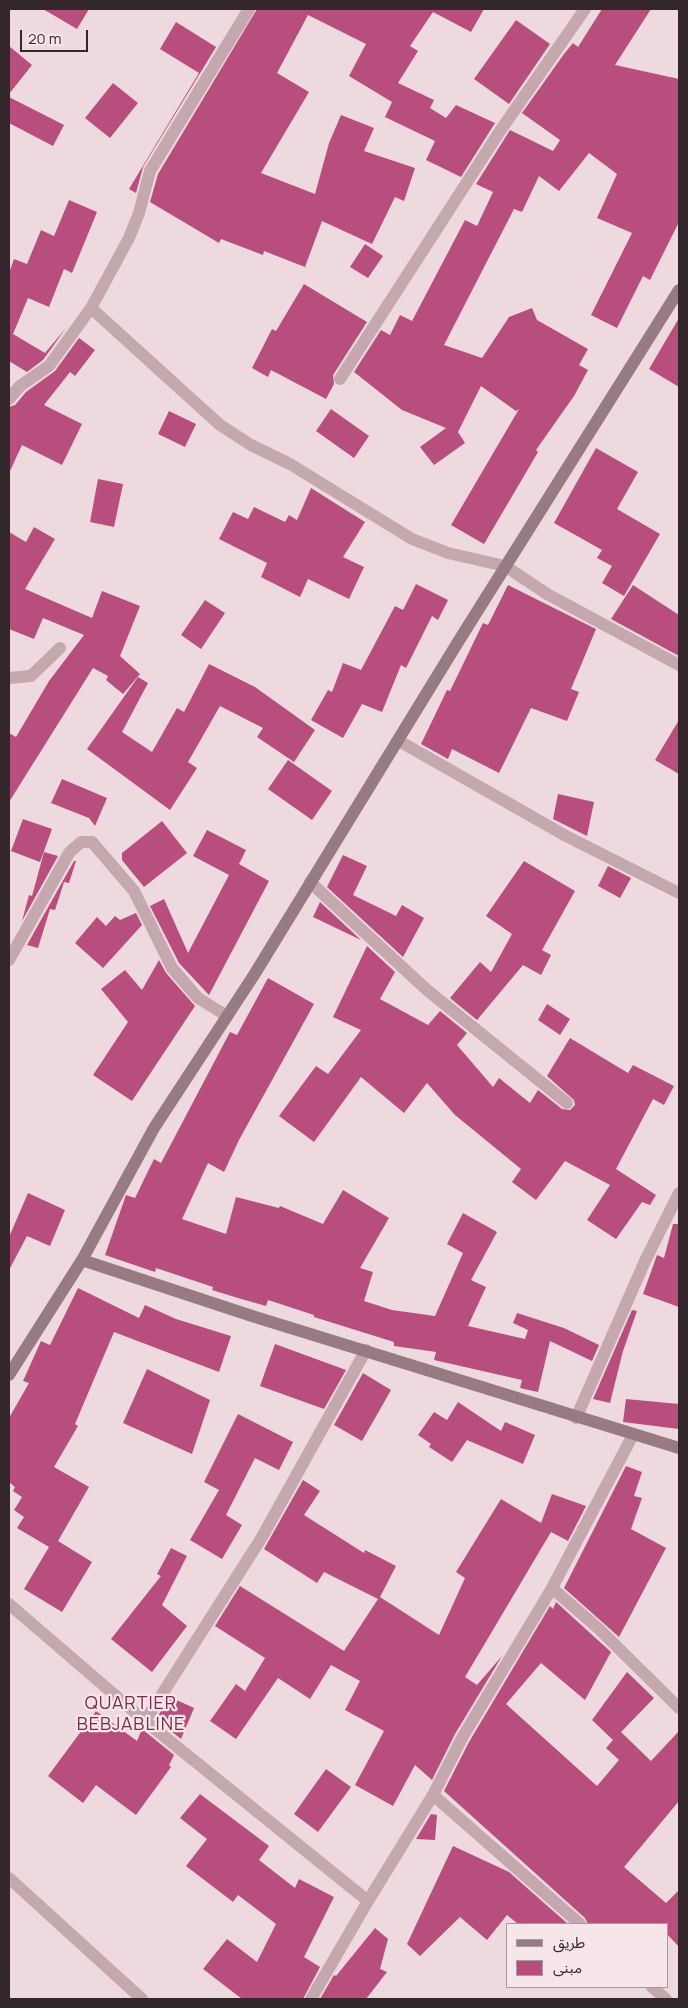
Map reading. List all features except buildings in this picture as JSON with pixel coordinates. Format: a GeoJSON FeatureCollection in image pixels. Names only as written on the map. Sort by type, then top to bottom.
{"type":"FeatureCollection","features":[{"type":"Feature","properties":{"kind":"main road"},"geometry":{"type":"LineString","coordinates":[[9,1375],[82,1260],[154,1128],[227,1016],[399,741],[505,566],[679,290]]}},
{"type":"Feature","properties":{"kind":"main road"},"geometry":{"type":"LineString","coordinates":[[82,1260],[252,1316],[366,1350],[576,1418],[679,1448]]}},
{"type":"Feature","properties":{"kind":"street"},"geometry":{"type":"LineString","coordinates":[[9,399],[20,386],[49,366],[91,308],[139,213],[150,171],[249,9]]}},
{"type":"Feature","properties":{"kind":"street"},"geometry":{"type":"LineString","coordinates":[[340,379],[500,131],[585,9]]}},
{"type":"Feature","properties":{"kind":"street"},"geometry":{"type":"LineString","coordinates":[[91,308],[220,425],[251,445],[290,464],[412,538],[448,552],[505,566],[547,594],[679,665]]}},
{"type":"Feature","properties":{"kind":"street"},"geometry":{"type":"LineString","coordinates":[[9,678],[31,676],[60,648]]}},
{"type":"Feature","properties":{"kind":"street"},"geometry":{"type":"LineString","coordinates":[[399,741],[566,836],[679,893]]}},
{"type":"Feature","properties":{"kind":"street"},"geometry":{"type":"LineString","coordinates":[[9,960],[69,853],[81,842],[92,842],[134,892],[172,968],[198,998],[227,1016]]}},
{"type":"Feature","properties":{"kind":"street"},"geometry":{"type":"LineString","coordinates":[[310,882],[427,990],[567,1103]]}},
{"type":"Feature","properties":{"kind":"street"},"geometry":{"type":"LineString","coordinates":[[576,1418],[645,1261],[679,1193]]}},
{"type":"Feature","properties":{"kind":"street"},"geometry":{"type":"LineString","coordinates":[[145,1721],[262,1537],[366,1350]]}},
{"type":"Feature","properties":{"kind":"street"},"geometry":{"type":"LineString","coordinates":[[311,1999],[433,1795],[462,1738],[552,1588],[633,1435]]}},
{"type":"Feature","properties":{"kind":"street"},"geometry":{"type":"LineString","coordinates":[[552,1588],[599,1629],[679,1708]]}},
{"type":"Feature","properties":{"kind":"street"},"geometry":{"type":"LineString","coordinates":[[9,1604],[145,1721],[368,1901]]}},
{"type":"Feature","properties":{"kind":"street"},"geometry":{"type":"LineString","coordinates":[[433,1795],[579,1923]]}},
{"type":"Feature","properties":{"kind":"street"},"geometry":{"type":"LineString","coordinates":[[9,1878],[142,1999]]}},
{"type":"Feature","properties":{"kind":"street"},"geometry":{"type":"LineString","coordinates":[[653,1988],[666,1999]]}},
{"type":"Feature","properties":{"kind":"district","name":"QUARTIER BEBJABLINE"},"geometry":{"type":"Point","coordinates":[131,1714]}}]}
